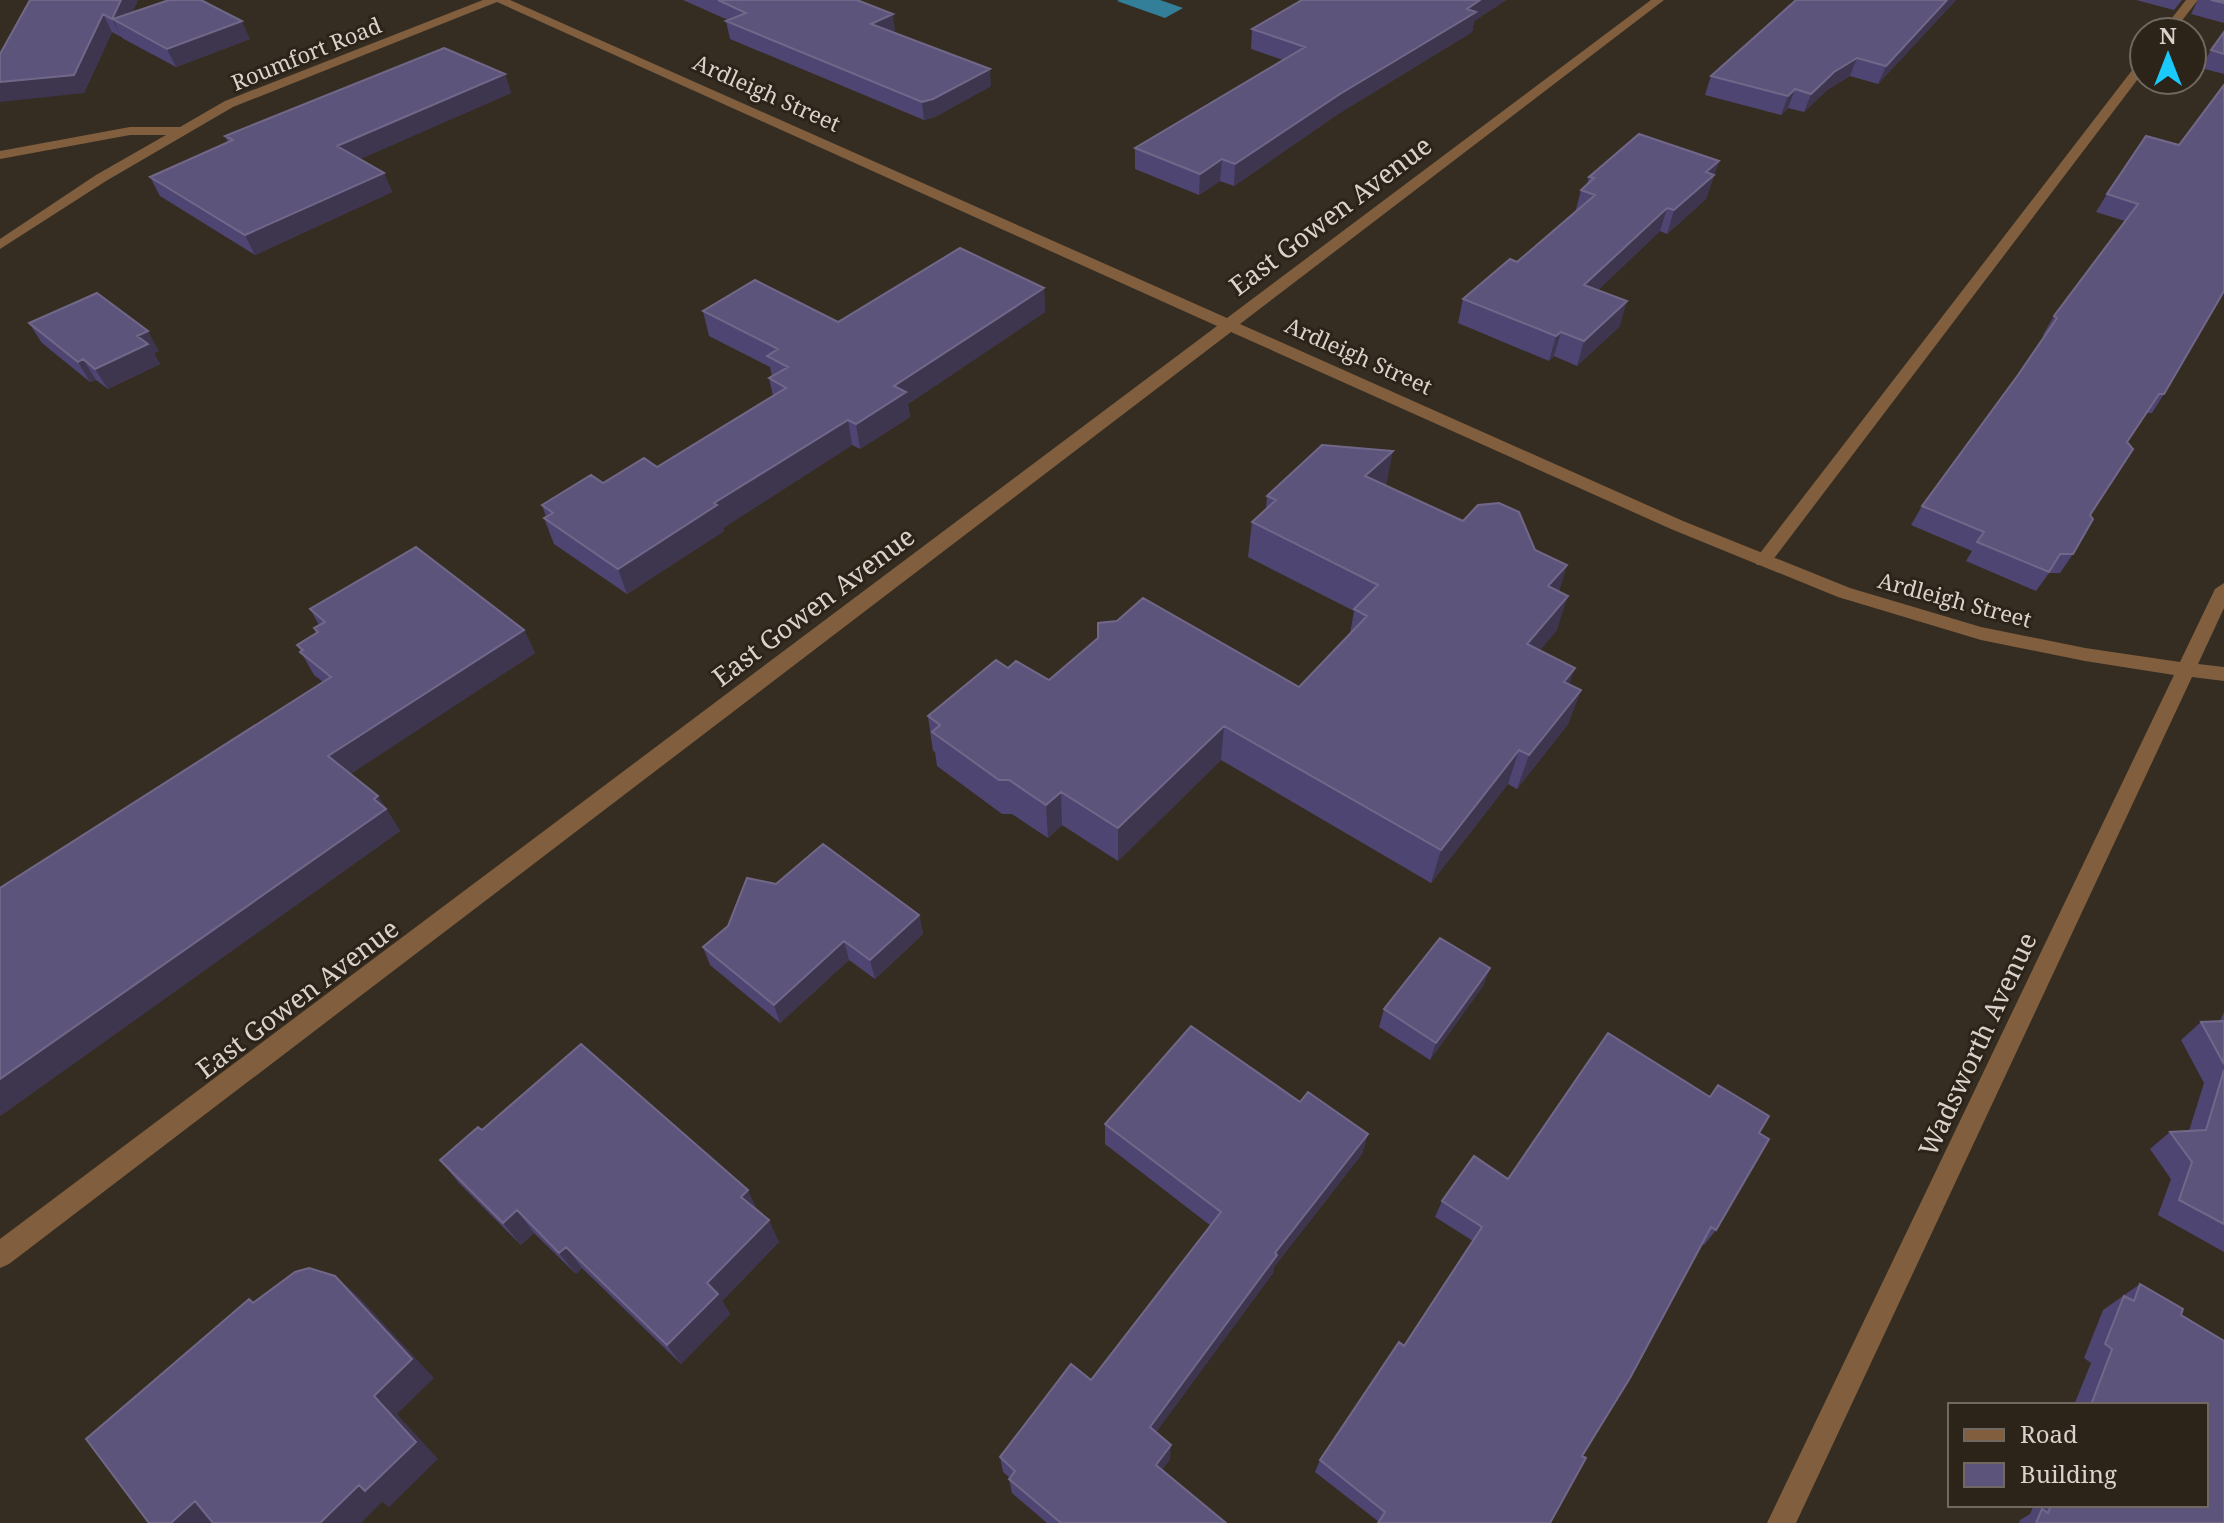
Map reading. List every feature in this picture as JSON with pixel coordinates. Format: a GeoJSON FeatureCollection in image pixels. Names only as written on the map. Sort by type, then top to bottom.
{"type":"FeatureCollection","features":[{"type":"Feature","properties":{"kind":"street","name":"Roumfort Road"},"geometry":{"type":"LineString","coordinates":[[0,245],[180,131],[240,100],[493,0]]}},
{"type":"Feature","properties":{"kind":"street","name":"Ardleigh Street"},"geometry":{"type":"LineString","coordinates":[[501,0],[1763,561],[1847,594],[1945,625],[2032,645],[2224,674]]}},
{"type":"Feature","properties":{"kind":"street","name":"East Gowen Avenue"},"geometry":{"type":"LineString","coordinates":[[0,1255],[1658,0]]}},
{"type":"Feature","properties":{"kind":"street"},"geometry":{"type":"LineString","coordinates":[[2180,16],[2192,0]]}},
{"type":"Feature","properties":{"kind":"street"},"geometry":{"type":"LineString","coordinates":[[1763,561],[2128,84]]}},
{"type":"Feature","properties":{"kind":"street"},"geometry":{"type":"LineString","coordinates":[[0,155],[130,131],[180,131]]}},
{"type":"Feature","properties":{"kind":"street","name":"Wadsworth Avenue"},"geometry":{"type":"LineString","coordinates":[[1781,1523],[2224,589]]}},
{"type":"Feature","properties":{"kind":"water"},"geometry":{"type":"Polygon","coordinates":[[[1119,0],[1160,0],[1183,8],[1165,18],[1119,0]]]}},
{"type":"Feature","properties":{"kind":"building"},"geometry":{"type":"Polygon","coordinates":[[[30,0],[121,0],[112,19],[103,14],[74,75],[0,82],[0,54],[30,0]]]}},
{"type":"Feature","properties":{"kind":"building"},"geometry":{"type":"Polygon","coordinates":[[[169,0],[201,0],[242,21],[167,49],[113,19],[169,0]]]}},
{"type":"Feature","properties":{"kind":"building"},"geometry":{"type":"Polygon","coordinates":[[[718,0],[857,0],[893,14],[871,24],[990,69],[922,102],[726,21],[746,13],[718,0]]]}},
{"type":"Feature","properties":{"kind":"building"},"geometry":{"type":"Polygon","coordinates":[[[1302,0],[1480,0],[1467,9],[1476,12],[1340,94],[1235,164],[1222,159],[1200,174],[1135,148],[1305,47],[1252,29],[1302,0]]]}},
{"type":"Feature","properties":{"kind":"building"},"geometry":{"type":"Polygon","coordinates":[[[1796,0],[1947,0],[1886,66],[1857,58],[1834,72],[1811,94],[1795,89],[1788,96],[1711,76],[1796,0]]]}},
{"type":"Feature","properties":{"kind":"building"},"geometry":{"type":"Polygon","coordinates":[[[2224,32],[2224,54],[2211,50],[2224,32]]]}},
{"type":"Feature","properties":{"kind":"building"},"geometry":{"type":"Polygon","coordinates":[[[444,48],[505,74],[337,146],[384,173],[245,235],[150,177],[233,140],[225,136],[444,48]]]}},
{"type":"Feature","properties":{"kind":"building"},"geometry":{"type":"Polygon","coordinates":[[[2224,85],[2224,291],[2164,394],[2159,394],[2127,442],[2133,449],[2090,515],[2093,519],[2073,554],[2060,554],[2049,572],[1977,542],[1984,532],[1922,506],[2018,375],[2057,318],[2054,316],[2138,204],[2107,194],[2146,136],[2179,145],[2224,85]]]}},
{"type":"Feature","properties":{"kind":"building"},"geometry":{"type":"Polygon","coordinates":[[[1639,134],[1719,161],[1706,172],[1714,175],[1674,210],[1667,208],[1584,285],[1627,301],[1584,341],[1561,332],[1556,336],[1463,299],[1510,259],[1517,262],[1595,195],[1581,190],[1594,178],[1589,177],[1639,134]]]}},
{"type":"Feature","properties":{"kind":"building"},"geometry":{"type":"Polygon","coordinates":[[[960,248],[1044,288],[894,386],[906,392],[856,424],[848,420],[714,503],[717,505],[618,569],[544,518],[553,513],[542,505],[591,475],[603,483],[644,458],[657,467],[786,388],[769,378],[788,367],[767,356],[778,349],[703,311],[755,280],[838,322],[960,248]]]}},
{"type":"Feature","properties":{"kind":"building"},"geometry":{"type":"Polygon","coordinates":[[[97,293],[148,331],[137,336],[148,344],[95,369],[83,359],[78,362],[29,323],[97,293]]]}},
{"type":"Feature","properties":{"kind":"building"},"geometry":{"type":"Polygon","coordinates":[[[1322,445],[1393,451],[1365,476],[1463,521],[1478,505],[1499,503],[1519,512],[1535,550],[1567,565],[1548,586],[1568,596],[1527,644],[1575,668],[1564,682],[1581,690],[1529,755],[1519,750],[1441,850],[1224,726],[1118,828],[1061,792],[1046,805],[1009,780],[999,780],[932,732],[940,725],[928,716],[996,660],[1008,668],[1016,661],[1049,680],[1098,638],[1098,623],[1117,621],[1143,598],[1299,687],[1367,616],[1354,609],[1378,585],[1252,522],[1276,500],[1267,496],[1322,445]]]}},
{"type":"Feature","properties":{"kind":"building"},"geometry":{"type":"Polygon","coordinates":[[[416,547],[524,630],[328,756],[378,796],[374,799],[386,809],[0,1079],[0,888],[331,677],[300,652],[303,650],[297,645],[318,632],[314,628],[325,622],[310,609],[416,547]]]}},
{"type":"Feature","properties":{"kind":"building"},"geometry":{"type":"Polygon","coordinates":[[[823,844],[919,915],[870,960],[844,941],[774,1005],[703,947],[728,926],[747,878],[776,884],[823,844]]]}},
{"type":"Feature","properties":{"kind":"building"},"geometry":{"type":"Polygon","coordinates":[[[1440,938],[1490,968],[1436,1043],[1384,1009],[1440,938]]]}},
{"type":"Feature","properties":{"kind":"building"},"geometry":{"type":"Polygon","coordinates":[[[2224,1021],[2224,1064],[2201,1022],[2224,1021]]]}},
{"type":"Feature","properties":{"kind":"building"},"geometry":{"type":"Polygon","coordinates":[[[1191,1026],[1300,1102],[1308,1092],[1368,1134],[1275,1253],[1277,1255],[1150,1427],[1171,1445],[1156,1465],[1226,1523],[1061,1523],[1009,1479],[1015,1471],[1000,1457],[1071,1364],[1091,1380],[1221,1212],[1105,1124],[1191,1026]]]}},
{"type":"Feature","properties":{"kind":"building"},"geometry":{"type":"Polygon","coordinates":[[[1608,1033],[1710,1097],[1718,1085],[1769,1116],[1759,1133],[1769,1139],[1716,1230],[1711,1227],[1630,1378],[1582,1456],[1586,1458],[1550,1523],[1378,1523],[1385,1512],[1320,1460],[1399,1342],[1404,1346],[1482,1227],[1442,1201],[1474,1156],[1508,1179],[1608,1033]]]}},
{"type":"Feature","properties":{"kind":"building"},"geometry":{"type":"Polygon","coordinates":[[[581,1044],[748,1190],[741,1197],[769,1220],[707,1283],[718,1294],[667,1345],[566,1247],[559,1253],[517,1210],[503,1223],[440,1160],[478,1127],[482,1130],[581,1044]]]}},
{"type":"Feature","properties":{"kind":"building"},"geometry":{"type":"Polygon","coordinates":[[[2224,1070],[2224,1224],[2179,1200],[2192,1162],[2170,1132],[2206,1130],[2224,1070]]]}},
{"type":"Feature","properties":{"kind":"building"},"geometry":{"type":"Polygon","coordinates":[[[309,1268],[335,1276],[412,1359],[374,1396],[416,1442],[365,1491],[359,1485],[320,1523],[213,1523],[195,1501],[171,1523],[149,1523],[86,1439],[249,1299],[253,1303],[295,1272],[309,1268]]]}},
{"type":"Feature","properties":{"kind":"building"},"geometry":{"type":"Polygon","coordinates":[[[2140,1284],[2183,1309],[2181,1315],[2224,1341],[2224,1523],[2036,1523],[2042,1509],[2048,1513],[2050,1507],[2208,1507],[2208,1403],[2092,1403],[2112,1349],[2105,1344],[2124,1296],[2134,1301],[2140,1284]]]}}]}
